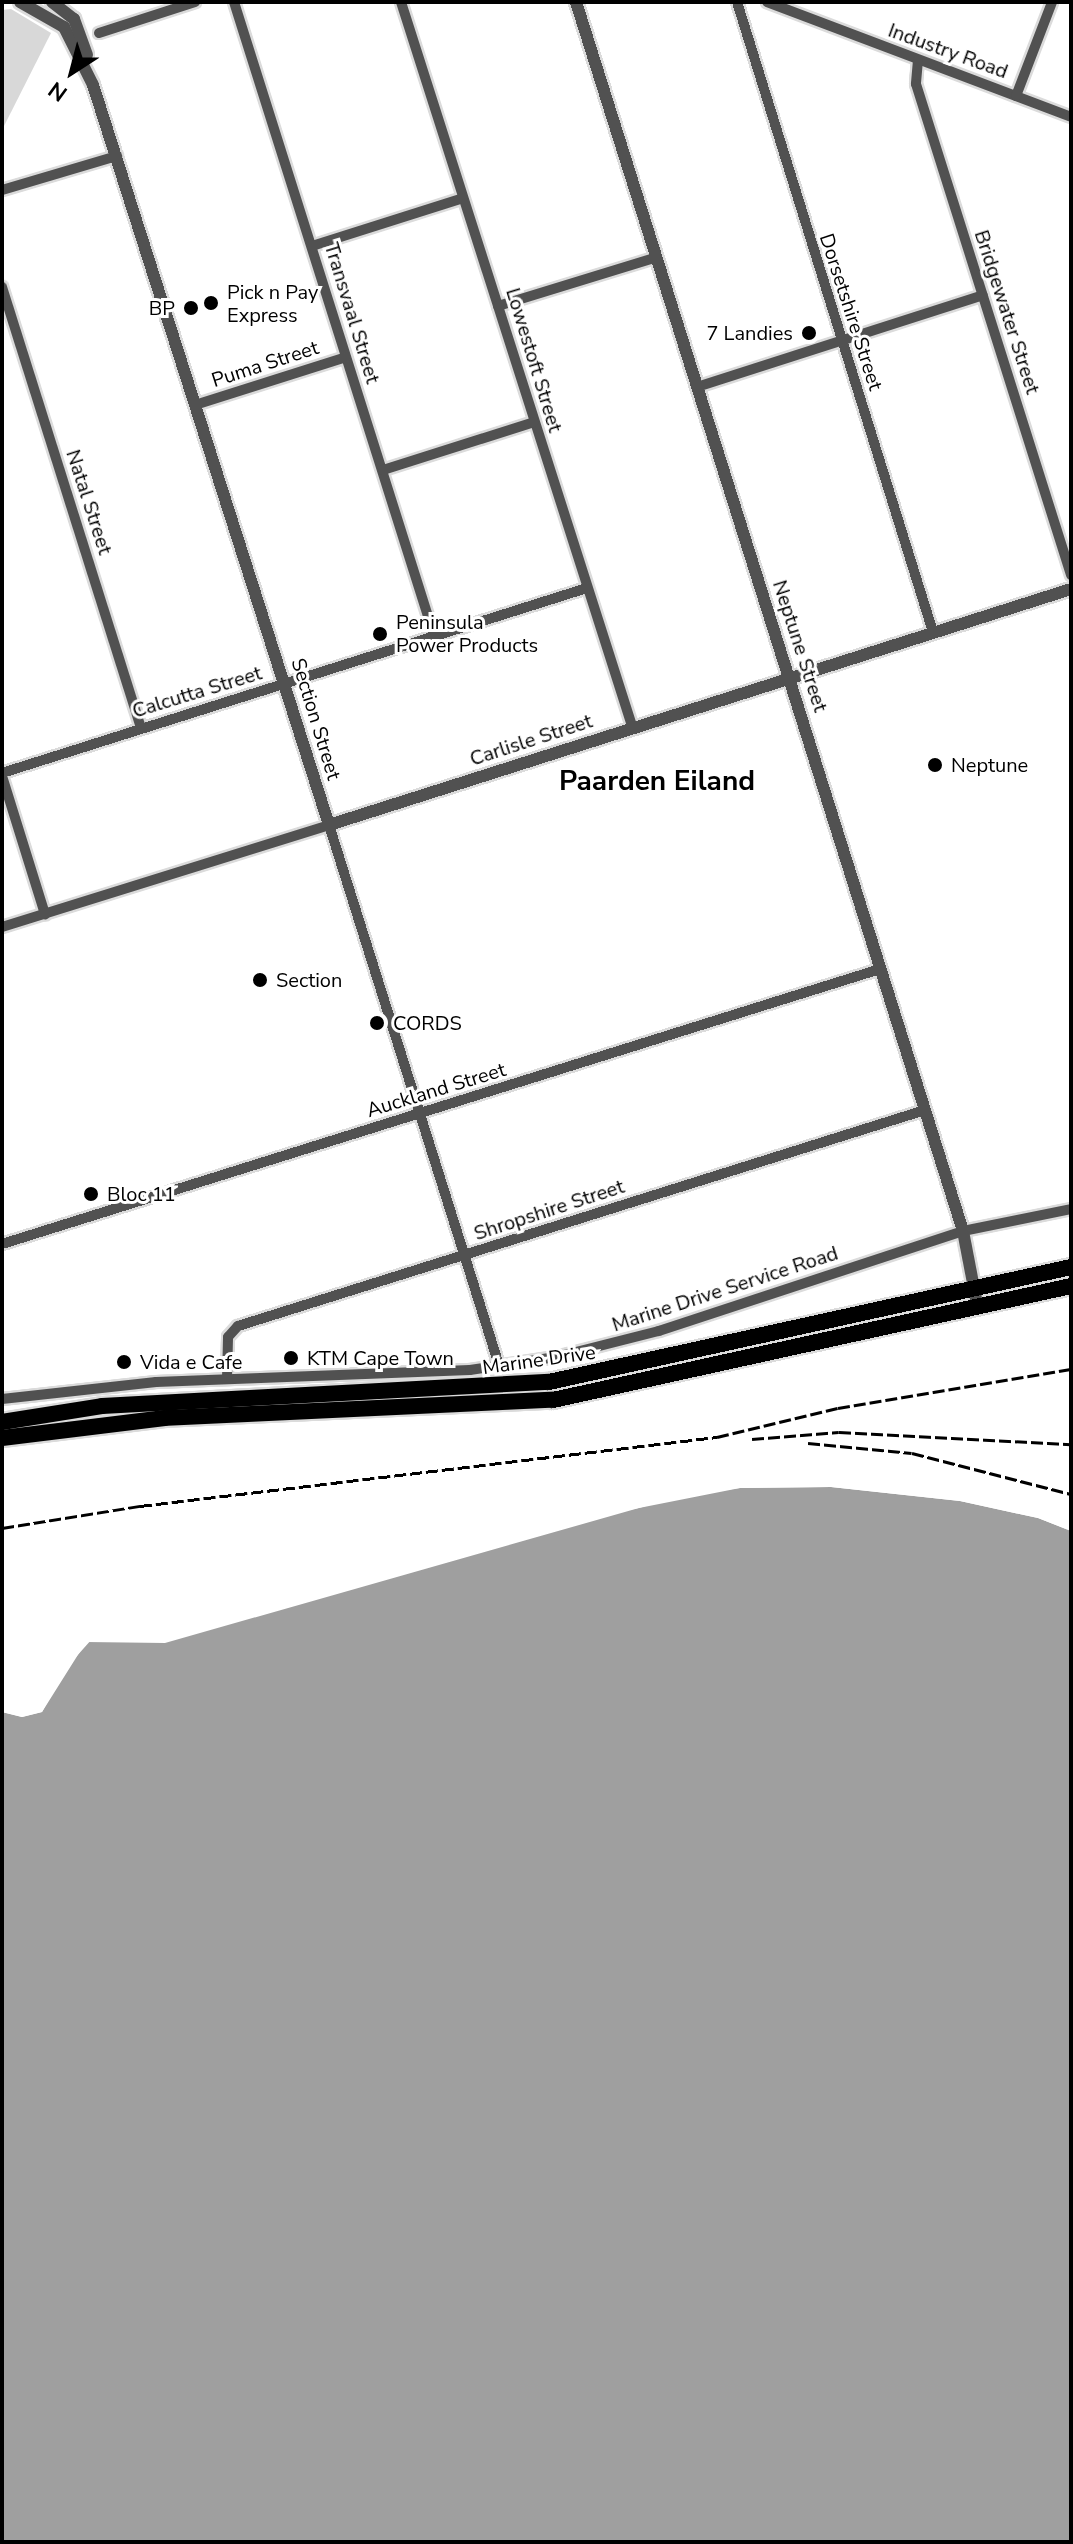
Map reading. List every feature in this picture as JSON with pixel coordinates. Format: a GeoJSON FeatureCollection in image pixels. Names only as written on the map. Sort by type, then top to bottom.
{"type":"FeatureCollection","features":[{"type":"Feature","properties":{"kind":"main road","name":"Marine Drive"},"geometry":{"type":"LineString","coordinates":[[2,1438],[165,1418],[553,1400],[977,1296],[1071,1267]]}},
{"type":"Feature","properties":{"kind":"main road","name":"Marine Drive"},"geometry":{"type":"LineString","coordinates":[[2,1422],[102,1406],[549,1382],[977,1296],[1071,1286]]}},
{"type":"Feature","properties":{"kind":"street"},"geometry":{"type":"LineString","coordinates":[[47,15],[53,2]]}},
{"type":"Feature","properties":{"kind":"street","name":"Section Street"},"geometry":{"type":"LineString","coordinates":[[53,2],[79,28],[93,85],[499,1365]]}},
{"type":"Feature","properties":{"kind":"street"},"geometry":{"type":"LineString","coordinates":[[99,33],[195,2]]}},
{"type":"Feature","properties":{"kind":"street","name":"Transvaal Street"},"geometry":{"type":"LineString","coordinates":[[234,2],[434,635]]}},
{"type":"Feature","properties":{"kind":"street","name":"Lowestoft Street"},"geometry":{"type":"LineString","coordinates":[[401,2],[633,729]]}},
{"type":"Feature","properties":{"kind":"street","name":"Neptune Street"},"geometry":{"type":"LineString","coordinates":[[576,2],[963,1231],[977,1296]]}},
{"type":"Feature","properties":{"kind":"street","name":"Dorsetshire Street"},"geometry":{"type":"LineString","coordinates":[[737,2],[933,632]]}},
{"type":"Feature","properties":{"kind":"street","name":"Industry Road"},"geometry":{"type":"LineString","coordinates":[[767,2],[1071,117]]}},
{"type":"Feature","properties":{"kind":"street"},"geometry":{"type":"LineString","coordinates":[[1016,96],[1052,2]]}},
{"type":"Feature","properties":{"kind":"street","name":"Section Street"},"geometry":{"type":"LineString","coordinates":[[28,4],[47,15],[70,35],[93,85]]}},
{"type":"Feature","properties":{"kind":"street","name":"Bridgewater Street"},"geometry":{"type":"LineString","coordinates":[[918,60],[916,84],[1071,575]]}},
{"type":"Feature","properties":{"kind":"street"},"geometry":{"type":"LineString","coordinates":[[2,190],[117,156]]}},
{"type":"Feature","properties":{"kind":"street"},"geometry":{"type":"LineString","coordinates":[[312,246],[463,198]]}},
{"type":"Feature","properties":{"kind":"street"},"geometry":{"type":"LineString","coordinates":[[498,306],[657,257]]}},
{"type":"Feature","properties":{"kind":"street","name":"Natal Street"},"geometry":{"type":"LineString","coordinates":[[2,287],[141,728]]}},
{"type":"Feature","properties":{"kind":"street"},"geometry":{"type":"LineString","coordinates":[[697,387],[983,295]]}},
{"type":"Feature","properties":{"kind":"street","name":"Puma Street"},"geometry":{"type":"LineString","coordinates":[[195,405],[346,357]]}},
{"type":"Feature","properties":{"kind":"street"},"geometry":{"type":"LineString","coordinates":[[383,470],[534,422]]}},
{"type":"Feature","properties":{"kind":"street","name":"Calcutta Street"},"geometry":{"type":"LineString","coordinates":[[2,775],[141,728],[587,588]]}},
{"type":"Feature","properties":{"kind":"street","name":"Carlisle Street"},"geometry":{"type":"LineString","coordinates":[[2,927],[1071,589]]}},
{"type":"Feature","properties":{"kind":"street"},"geometry":{"type":"LineString","coordinates":[[2,775],[45,914]]}},
{"type":"Feature","properties":{"kind":"street","name":"Auckland Street"},"geometry":{"type":"LineString","coordinates":[[2,1244],[880,969]]}},
{"type":"Feature","properties":{"kind":"street","name":"Shropshire Street"},"geometry":{"type":"LineString","coordinates":[[227,1379],[228,1337],[238,1326],[925,1110]]}},
{"type":"Feature","properties":{"kind":"street","name":"Marine Drive Service Road"},"geometry":{"type":"LineString","coordinates":[[2,1399],[96,1386],[499,1365],[601,1348],[963,1231],[1071,1209]]}},
{"type":"Feature","properties":{"kind":"shaded area"},"geometry":{"type":"Polygon","coordinates":[[[11,9],[51,33],[2,130],[2,10],[11,9]]]}},
{"type":"Feature","properties":{"kind":"shaded area"},"geometry":{"type":"Polygon","coordinates":[[[831,1487],[960,1501],[1038,1518],[1071,1531],[1071,2542],[2,2542],[2,1712],[22,1717],[42,1712],[86,1642],[165,1643],[681,1496],[740,1488],[831,1487]]]}},
{"type":"Feature","properties":{"kind":"pier"},"geometry":{"type":"Polygon","coordinates":[[[831,1483],[961,1497],[1039,1514],[1071,1531],[1038,1518],[960,1501],[831,1487],[740,1488],[553,1525],[680,1492],[740,1484],[831,1483]]]}},
{"type":"Feature","properties":{"kind":"pier"},"geometry":{"type":"Polygon","coordinates":[[[83,1639],[92,1639],[67,1667],[42,1712],[22,1717],[2,1712],[39,1708],[83,1639]]]}},
{"type":"Feature","properties":{"kind":"railway"},"geometry":{"type":"LineString","coordinates":[[2,1528],[140,1506],[717,1437],[838,1408],[1071,1369]]}},
{"type":"Feature","properties":{"kind":"railway"},"geometry":{"type":"LineString","coordinates":[[752,1439],[839,1432],[1071,1444]]}},
{"type":"Feature","properties":{"kind":"railway"},"geometry":{"type":"LineString","coordinates":[[808,1443],[912,1453],[1071,1494]]}},
{"type":"Feature","properties":{"kind":"place","name":"Pick n Pay Express"},"geometry":{"type":"Point","coordinates":[211,303]}},
{"type":"Feature","properties":{"kind":"place","name":"BP"},"geometry":{"type":"Point","coordinates":[191,308]}},
{"type":"Feature","properties":{"kind":"place","name":"7 Landies"},"geometry":{"type":"Point","coordinates":[809,333]}},
{"type":"Feature","properties":{"kind":"place","name":"Peninsula Power Products"},"geometry":{"type":"Point","coordinates":[380,634]}},
{"type":"Feature","properties":{"kind":"place","name":"Neptune"},"geometry":{"type":"Point","coordinates":[935,765]}},
{"type":"Feature","properties":{"kind":"place","name":"Section"},"geometry":{"type":"Point","coordinates":[260,980]}},
{"type":"Feature","properties":{"kind":"place","name":"CORDS"},"geometry":{"type":"Point","coordinates":[377,1023]}},
{"type":"Feature","properties":{"kind":"place","name":"Bloc 11"},"geometry":{"type":"Point","coordinates":[91,1194]}},
{"type":"Feature","properties":{"kind":"place","name":"KTM Cape Town"},"geometry":{"type":"Point","coordinates":[291,1358]}},
{"type":"Feature","properties":{"kind":"place","name":"Vida e Cafe"},"geometry":{"type":"Point","coordinates":[124,1362]}},
{"type":"Feature","properties":{"kind":"district","name":"Paarden Eiland"},"geometry":{"type":"Point","coordinates":[657,781]}}]}
